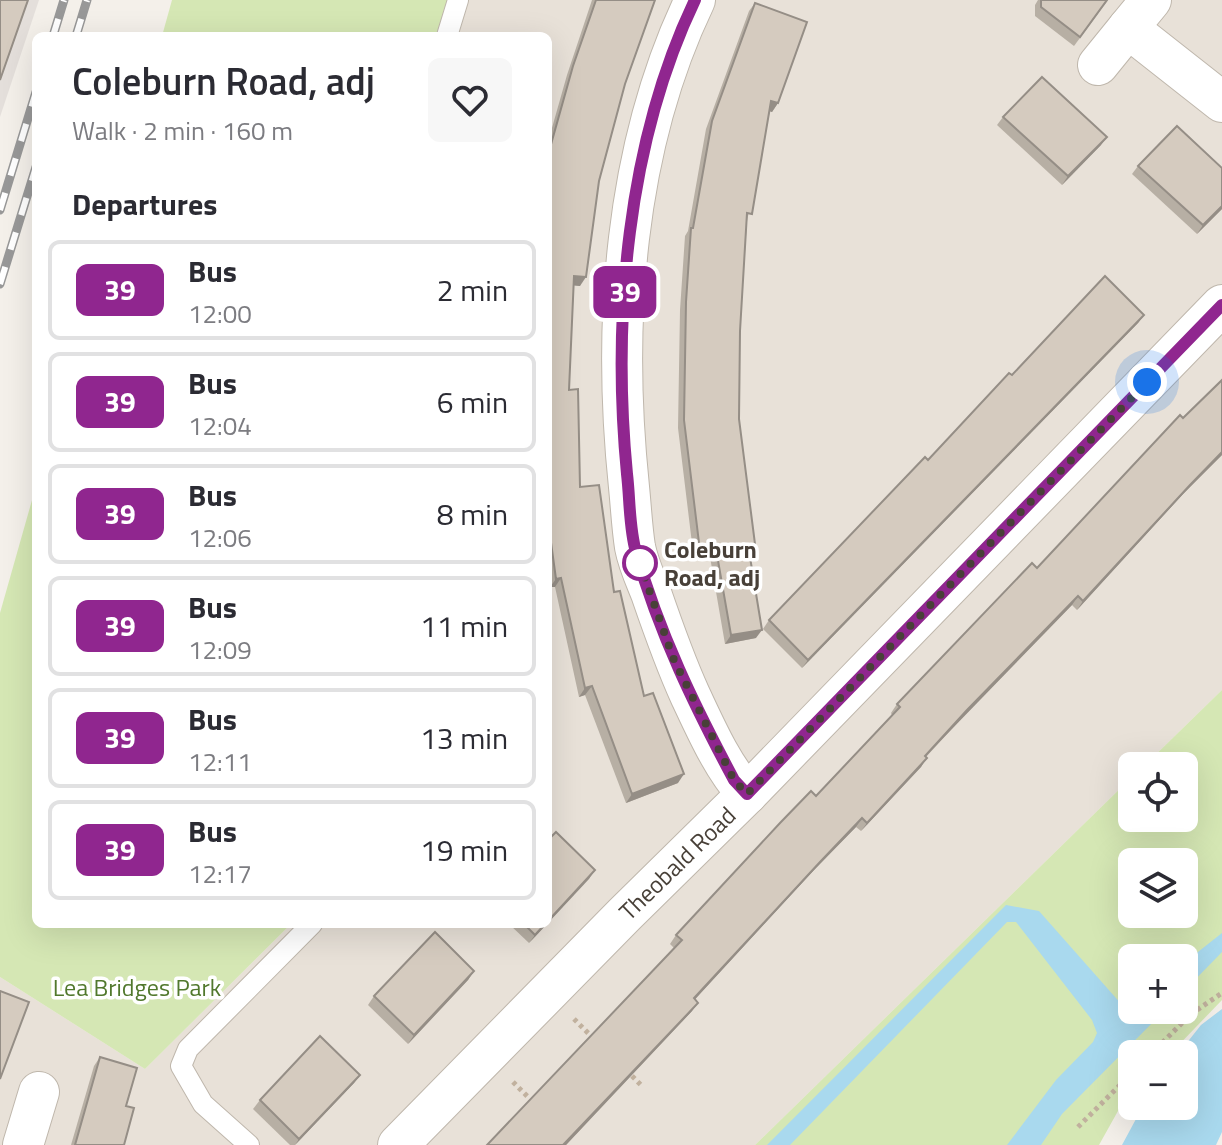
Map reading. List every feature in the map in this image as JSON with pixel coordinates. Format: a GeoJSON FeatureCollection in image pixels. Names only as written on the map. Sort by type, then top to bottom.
{"type":"FeatureCollection","features":[{"type":"Feature","properties":{"kind":"street"},"geometry":{"type":"LineString","coordinates":[[695,0],[653,108],[636,200],[623,304],[623,432],[635,550],[674,660],[727,768],[747,794]]}},
{"type":"Feature","properties":{"kind":"street"},"geometry":{"type":"LineString","coordinates":[[1098,65],[1139,14],[1222,102]]}},
{"type":"Feature","properties":{"kind":"street","name":"Theobald Road"},"geometry":{"type":"LineString","coordinates":[[398,1145],[747,794],[1222,305]]}},
{"type":"Feature","properties":{"kind":"street"},"geometry":{"type":"LineString","coordinates":[[16,1140],[39,1092]]}},
{"type":"Feature","properties":{"kind":"lane"},"geometry":{"type":"LineString","coordinates":[[448,32],[458,0]]}},
{"type":"Feature","properties":{"kind":"lane"},"geometry":{"type":"LineString","coordinates":[[249,1145],[203,1104],[181,1066],[188,1049],[308,928]]}},
{"type":"Feature","properties":{"kind":"path"},"geometry":{"type":"LineString","coordinates":[[1165,1040],[1191,1014],[1222,993]]}},
{"type":"Feature","properties":{"kind":"path"},"geometry":{"type":"LineString","coordinates":[[632,1076],[641,1085]]}},
{"type":"Feature","properties":{"kind":"path"},"geometry":{"type":"LineString","coordinates":[[1078,1127],[1118,1087]]}},
{"type":"Feature","properties":{"kind":"shaded area"},"geometry":{"type":"Polygon","coordinates":[[[0,0],[39,0],[0,117],[0,0]]]}},
{"type":"Feature","properties":{"kind":"shaded area"},"geometry":{"type":"Polygon","coordinates":[[[456,0],[1222,0],[1222,690],[1158,752],[1118,752],[1118,791],[755,1145],[0,1145],[0,977],[145,1069],[287,928],[552,928],[552,32],[444,32],[456,0]]]}},
{"type":"Feature","properties":{"kind":"green space"},"geometry":{"type":"Polygon","coordinates":[[[172,0],[456,0],[444,32],[163,32],[172,0]]]}},
{"type":"Feature","properties":{"kind":"green space","name":"Lea Bridges Park"},"geometry":{"type":"Polygon","coordinates":[[[32,500],[32,928],[287,928],[145,1069],[0,977],[0,613],[32,500]]]}},
{"type":"Feature","properties":{"kind":"green space"},"geometry":{"type":"Polygon","coordinates":[[[1222,690],[1222,1000],[1183,1040],[1118,1040],[1118,1111],[1099,1145],[755,1145],[1118,791],[1118,832],[1198,832],[1198,752],[1158,752],[1222,690]]]}},
{"type":"Feature","properties":{"kind":"water"},"geometry":{"type":"Polygon","coordinates":[[[1006,905],[1039,911],[1118,1000],[1118,1024],[1151,1024],[1135,1040],[1118,1040],[1118,1057],[1062,1114],[1041,1145],[1007,1145],[1056,1080],[1093,1042],[1097,1033],[1092,1020],[1016,922],[1007,922],[790,1145],[767,1145],[1006,905]]]}},
{"type":"Feature","properties":{"kind":"water"},"geometry":{"type":"Polygon","coordinates":[[[1222,933],[1222,952],[1198,977],[1198,952],[1222,933]]]}},
{"type":"Feature","properties":{"kind":"water"},"geometry":{"type":"Polygon","coordinates":[[[1222,1009],[1222,1132],[1216,1145],[1122,1145],[1135,1120],[1198,1120],[1198,1040],[1189,1040],[1201,1025],[1222,1009]]]}},
{"type":"Feature","properties":{"kind":"building"},"geometry":{"type":"Polygon","coordinates":[[[0,0],[28,0],[0,80],[0,0]]]}},
{"type":"Feature","properties":{"kind":"building"},"geometry":{"type":"Polygon","coordinates":[[[596,0],[655,0],[625,84],[599,181],[586,277],[574,276],[569,390],[578,389],[580,487],[599,485],[614,592],[620,591],[644,696],[653,693],[684,774],[632,794],[592,686],[585,688],[561,578],[556,579],[552,550],[552,141],[596,0]]]}},
{"type":"Feature","properties":{"kind":"building"},"geometry":{"type":"Polygon","coordinates":[[[1041,0],[1107,0],[1080,37],[1041,7],[1041,0]]]}},
{"type":"Feature","properties":{"kind":"building"},"geometry":{"type":"Polygon","coordinates":[[[755,3],[807,22],[778,103],[771,101],[752,214],[747,213],[740,331],[739,419],[755,544],[748,545],[762,630],[731,635],[716,549],[700,551],[684,420],[686,302],[691,228],[712,121],[755,3]]]}},
{"type":"Feature","properties":{"kind":"building"},"geometry":{"type":"Polygon","coordinates":[[[1042,77],[1107,137],[1068,176],[1003,117],[1042,77]]]}},
{"type":"Feature","properties":{"kind":"building"},"geometry":{"type":"Polygon","coordinates":[[[1177,126],[1222,168],[1222,206],[1203,225],[1138,166],[1177,126]]]}},
{"type":"Feature","properties":{"kind":"building"},"geometry":{"type":"Polygon","coordinates":[[[1105,276],[1144,315],[808,660],[769,620],[925,457],[928,460],[1009,373],[1012,375],[1105,276]]]}},
{"type":"Feature","properties":{"kind":"building"},"geometry":{"type":"Polygon","coordinates":[[[1222,380],[1222,452],[1083,601],[1078,596],[967,710],[867,823],[862,818],[820,862],[694,998],[698,1003],[563,1145],[487,1145],[682,940],[676,935],[780,823],[811,791],[816,796],[900,707],[897,704],[1032,563],[1037,568],[1180,415],[1183,418],[1222,380]]]}},
{"type":"Feature","properties":{"kind":"building"},"geometry":{"type":"Polygon","coordinates":[[[556,832],[595,870],[552,917],[552,836],[556,832]]]}},
{"type":"Feature","properties":{"kind":"building"},"geometry":{"type":"Polygon","coordinates":[[[528,928],[541,928],[535,935],[528,928]]]}},
{"type":"Feature","properties":{"kind":"building"},"geometry":{"type":"Polygon","coordinates":[[[435,932],[474,971],[414,1035],[374,996],[435,932]]]}},
{"type":"Feature","properties":{"kind":"building"},"geometry":{"type":"Polygon","coordinates":[[[0,991],[29,1002],[0,1079],[0,991]]]}},
{"type":"Feature","properties":{"kind":"building"},"geometry":{"type":"Polygon","coordinates":[[[320,1036],[360,1075],[299,1139],[260,1100],[320,1036]]]}},
{"type":"Feature","properties":{"kind":"building"},"geometry":{"type":"Polygon","coordinates":[[[100,1057],[137,1068],[126,1106],[134,1108],[124,1145],[75,1145],[100,1057]]]}},
{"type":"Feature","properties":{"kind":"railway"},"geometry":{"type":"LineString","coordinates":[[54,32],[64,0]]}},
{"type":"Feature","properties":{"kind":"railway"},"geometry":{"type":"LineString","coordinates":[[77,32],[87,0]]}},
{"type":"Feature","properties":{"kind":"railway"},"geometry":{"type":"LineString","coordinates":[[0,210],[32,105]]}},
{"type":"Feature","properties":{"kind":"railway"},"geometry":{"type":"LineString","coordinates":[[0,284],[32,180]]}},
{"type":"Feature","properties":{"kind":"bus line","name":"39"},"geometry":{"type":"LineString","coordinates":[[695,0],[653,108],[636,200],[623,304],[623,432],[635,550],[674,660],[707,731],[734,780],[747,794],[1222,305]]}},
{"type":"Feature","properties":{"kind":"place","name":"Coleburn Road, adj"},"geometry":{"type":"Point","coordinates":[640,563]}},
{"type":"Feature","properties":{"kind":"route"},"geometry":{"type":"LineString","coordinates":[[640,563],[635,550],[674,660],[707,731],[734,780],[747,794],[1147,382]]}}]}
